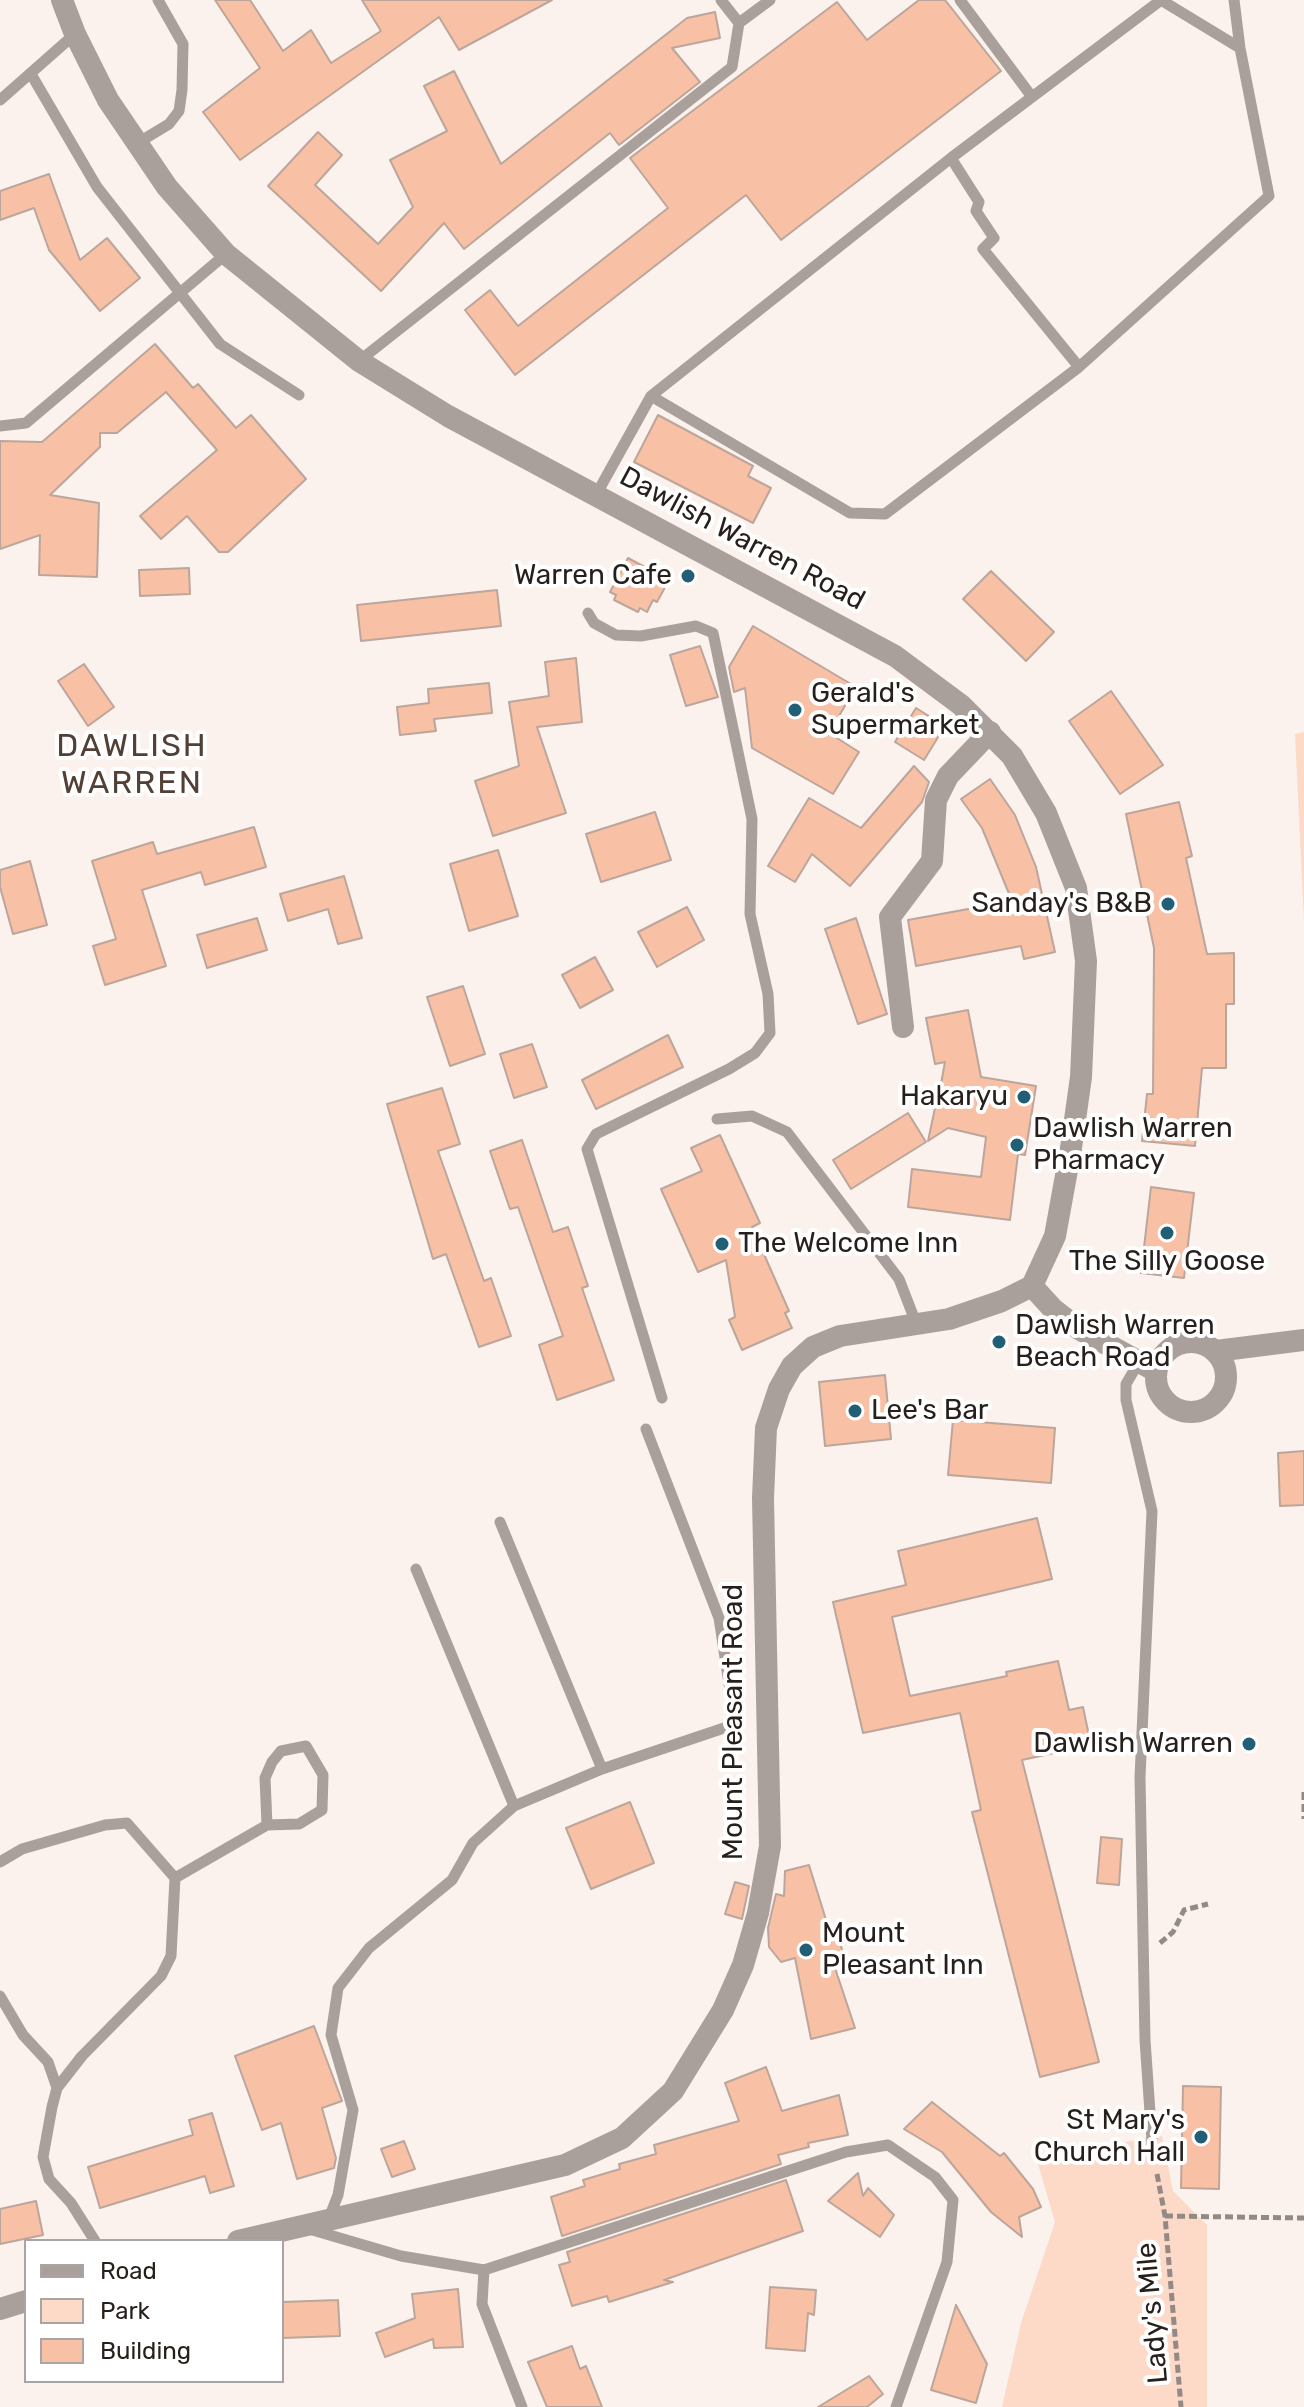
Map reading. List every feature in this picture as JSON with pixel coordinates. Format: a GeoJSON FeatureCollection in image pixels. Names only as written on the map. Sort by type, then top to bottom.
{"type":"FeatureCollection","features":[{"type":"Feature","properties":{"kind":"street","name":"Dawlish Warren Road"},"geometry":{"type":"LineString","coordinates":[[62,0],[75,34],[136,144],[226,254],[359,361],[448,416],[895,656],[930,679],[990,732],[1031,785],[1065,853],[1076,888],[1086,961],[1081,1077],[1071,1148],[1055,1236],[1032,1286]]}},
{"type":"Feature","properties":{"kind":"street"},"geometry":{"type":"LineString","coordinates":[[903,1027],[890,917],[932,861],[936,800],[948,776],[990,732]]}},
{"type":"Feature","properties":{"kind":"street"},"geometry":{"type":"LineString","coordinates":[[1032,1286],[1053,1309],[1079,1329],[1147,1366],[1160,1394],[1170,1405],[1181,1411],[1203,1410],[1223,1392],[1226,1369],[1216,1351],[1205,1344],[1181,1343],[1147,1366]]}},
{"type":"Feature","properties":{"kind":"street","name":"Mount Pleasant Road"},"geometry":{"type":"LineString","coordinates":[[245,2239],[565,2165],[622,2138],[673,2091],[723,2010],[743,1965],[758,1913],[770,1846],[763,1498],[766,1428],[774,1402],[792,1366],[813,1347],[851,1334],[977,1311],[1032,1286]]}},
{"type":"Feature","properties":{"kind":"street"},"geometry":{"type":"LineString","coordinates":[[1216,1351],[1304,1340]]}},
{"type":"Feature","properties":{"kind":"street"},"geometry":{"type":"LineString","coordinates":[[0,2309],[24,2302]]}},
{"type":"Feature","properties":{"kind":"lane"},"geometry":{"type":"LineString","coordinates":[[136,144],[169,124],[179,111],[183,44],[158,0]]}},
{"type":"Feature","properties":{"kind":"lane"},"geometry":{"type":"LineString","coordinates":[[721,0],[739,23]]}},
{"type":"Feature","properties":{"kind":"lane"},"geometry":{"type":"LineString","coordinates":[[359,361],[732,67],[739,23],[770,0]]}},
{"type":"Feature","properties":{"kind":"lane"},"geometry":{"type":"LineString","coordinates":[[960,0],[1032,97]]}},
{"type":"Feature","properties":{"kind":"lane"},"geometry":{"type":"LineString","coordinates":[[596,495],[651,396],[951,158],[1161,0],[1240,48]]}},
{"type":"Feature","properties":{"kind":"lane"},"geometry":{"type":"LineString","coordinates":[[651,396],[850,513],[885,514],[1079,367],[1269,196],[1240,48],[1234,0]]}},
{"type":"Feature","properties":{"kind":"lane"},"geometry":{"type":"LineString","coordinates":[[0,100],[75,34]]}},
{"type":"Feature","properties":{"kind":"lane"},"geometry":{"type":"LineString","coordinates":[[31,74],[97,187],[220,344],[299,395]]}},
{"type":"Feature","properties":{"kind":"lane"},"geometry":{"type":"LineString","coordinates":[[951,158],[979,202],[976,211],[994,238],[983,249],[1079,367]]}},
{"type":"Feature","properties":{"kind":"lane"},"geometry":{"type":"LineString","coordinates":[[0,426],[26,423],[226,254]]}},
{"type":"Feature","properties":{"kind":"lane"},"geometry":{"type":"LineString","coordinates":[[588,613],[594,623],[616,635],[641,636],[696,626],[713,633],[752,819],[750,914],[768,994],[770,1033],[755,1053],[729,1069],[596,1134],[587,1149],[662,1398]]}},
{"type":"Feature","properties":{"kind":"lane"},"geometry":{"type":"LineString","coordinates":[[717,1119],[752,1116],[776,1123],[787,1132],[899,1279],[916,1323]]}},
{"type":"Feature","properties":{"kind":"lane"},"geometry":{"type":"LineString","coordinates":[[1147,1366],[1126,1384],[1126,1400],[1152,1511],[1140,1777],[1146,1945],[1145,2040],[1153,2156]]}},
{"type":"Feature","properties":{"kind":"lane"},"geometry":{"type":"LineString","coordinates":[[329,2218],[338,2195],[353,2110],[331,2035],[338,1988],[369,1948],[452,1880],[473,1843],[514,1806],[602,1769],[715,1734],[727,1727],[733,1710],[719,1618],[646,1429]]}},
{"type":"Feature","properties":{"kind":"lane"},"geometry":{"type":"LineString","coordinates":[[500,1522],[602,1769]]}},
{"type":"Feature","properties":{"kind":"lane"},"geometry":{"type":"LineString","coordinates":[[416,1569],[514,1806]]}},
{"type":"Feature","properties":{"kind":"lane"},"geometry":{"type":"LineString","coordinates":[[175,1878],[267,1825],[299,1824],[322,1810],[323,1775],[306,1746],[281,1751],[272,1762],[265,1778],[267,1825]]}},
{"type":"Feature","properties":{"kind":"lane"},"geometry":{"type":"LineString","coordinates":[[0,1862],[22,1849],[105,1825],[127,1823],[175,1878],[171,1956],[161,1976],[82,2056],[57,2088],[43,2157],[49,2179],[71,2203],[94,2239]]}},
{"type":"Feature","properties":{"kind":"lane"},"geometry":{"type":"LineString","coordinates":[[0,1996],[23,2035],[48,2062],[57,2088]]}},
{"type":"Feature","properties":{"kind":"lane"},"geometry":{"type":"LineString","coordinates":[[297,2225],[401,2256],[484,2270],[846,2152],[888,2145],[935,2177],[953,2200],[947,2262],[896,2407]]}},
{"type":"Feature","properties":{"kind":"lane"},"geometry":{"type":"LineString","coordinates":[[484,2270],[482,2304],[522,2407]]}},
{"type":"Feature","properties":{"kind":"path"},"geometry":{"type":"LineString","coordinates":[[1304,1792],[1304,1819]]}},
{"type":"Feature","properties":{"kind":"path"},"geometry":{"type":"LineString","coordinates":[[1146,1945],[1160,1944],[1173,1932],[1184,1910],[1208,1904]]}},
{"type":"Feature","properties":{"kind":"path","name":"Lady's Mile"},"geometry":{"type":"LineString","coordinates":[[1153,2156],[1165,2216],[1181,2407]]}},
{"type":"Feature","properties":{"kind":"path"},"geometry":{"type":"LineString","coordinates":[[1165,2216],[1304,2218]]}},
{"type":"Feature","properties":{"kind":"green space"},"geometry":{"type":"Polygon","coordinates":[[[1304,732],[1304,921],[1295,734],[1304,732]]]}},
{"type":"Feature","properties":{"kind":"green space"},"geometry":{"type":"Polygon","coordinates":[[[1162,2136],[1173,2191],[1207,2225],[1207,2407],[1002,2407],[1021,2323],[1055,2222],[1036,2157],[1162,2136]]]}},
{"type":"Feature","properties":{"kind":"building"},"geometry":{"type":"Polygon","coordinates":[[[215,0],[250,0],[283,51],[311,30],[331,63],[381,31],[362,0],[552,0],[459,50],[439,17],[240,160],[203,112],[260,68],[215,0]]]}},
{"type":"Feature","properties":{"kind":"building"},"geometry":{"type":"Polygon","coordinates":[[[919,0],[945,0],[1001,71],[781,240],[746,195],[515,375],[465,310],[490,290],[518,326],[668,208],[630,158],[837,2],[867,40],[919,0]]]}},
{"type":"Feature","properties":{"kind":"building"},"geometry":{"type":"Polygon","coordinates":[[[715,12],[720,38],[672,48],[700,82],[619,145],[610,133],[464,249],[444,223],[381,291],[268,186],[318,132],[342,155],[315,185],[378,244],[413,207],[390,160],[447,131],[424,86],[454,71],[501,164],[687,18],[715,12]]]}},
{"type":"Feature","properties":{"kind":"building"},"geometry":{"type":"Polygon","coordinates":[[[49,174],[80,260],[107,238],[140,278],[100,311],[49,250],[34,208],[0,220],[0,191],[49,174]]]}},
{"type":"Feature","properties":{"kind":"building"},"geometry":{"type":"Polygon","coordinates":[[[155,344],[193,388],[198,384],[236,428],[251,415],[306,479],[228,552],[219,552],[187,516],[161,539],[140,516],[217,450],[166,392],[117,433],[100,433],[100,447],[50,495],[99,503],[97,577],[39,575],[40,535],[0,549],[0,441],[42,442],[155,344]]]}},
{"type":"Feature","properties":{"kind":"building"},"geometry":{"type":"Polygon","coordinates":[[[658,415],[753,466],[748,476],[771,488],[753,523],[634,462],[658,415]]]}},
{"type":"Feature","properties":{"kind":"building"},"geometry":{"type":"Polygon","coordinates":[[[628,558],[669,580],[657,602],[653,600],[647,612],[640,608],[638,612],[614,600],[616,595],[610,592],[628,558]]]}},
{"type":"Feature","properties":{"kind":"building"},"geometry":{"type":"Polygon","coordinates":[[[189,568],[190,594],[140,596],[139,570],[189,568]]]}},
{"type":"Feature","properties":{"kind":"building"},"geometry":{"type":"Polygon","coordinates":[[[991,571],[1054,632],[1026,661],[963,599],[991,571]]]}},
{"type":"Feature","properties":{"kind":"building"},"geometry":{"type":"Polygon","coordinates":[[[497,590],[501,626],[361,641],[357,605],[497,590]]]}},
{"type":"Feature","properties":{"kind":"building","name":"Gerald's Supermarket"},"geometry":{"type":"Polygon","coordinates":[[[753,626],[856,687],[829,733],[859,752],[833,794],[752,748],[745,688],[734,692],[729,667],[753,626]]]}},
{"type":"Feature","properties":{"kind":"building"},"geometry":{"type":"Polygon","coordinates":[[[700,646],[718,697],[686,706],[670,655],[700,646]]]}},
{"type":"Feature","properties":{"kind":"building"},"geometry":{"type":"Polygon","coordinates":[[[576,658],[582,722],[537,727],[566,813],[493,836],[475,781],[519,766],[509,702],[549,696],[545,662],[576,658]]]}},
{"type":"Feature","properties":{"kind":"building"},"geometry":{"type":"Polygon","coordinates":[[[84,664],[114,707],[88,726],[58,681],[84,664]]]}},
{"type":"Feature","properties":{"kind":"building"},"geometry":{"type":"Polygon","coordinates":[[[489,683],[492,713],[434,719],[436,731],[400,735],[397,707],[429,703],[428,689],[489,683]]]}},
{"type":"Feature","properties":{"kind":"building"},"geometry":{"type":"Polygon","coordinates":[[[1111,691],[1163,765],[1120,794],[1069,721],[1111,691]]]}},
{"type":"Feature","properties":{"kind":"building"},"geometry":{"type":"Polygon","coordinates":[[[916,708],[945,726],[924,760],[895,742],[916,708]]]}},
{"type":"Feature","properties":{"kind":"building"},"geometry":{"type":"Polygon","coordinates":[[[914,766],[929,782],[922,802],[850,886],[812,854],[795,882],[768,866],[809,798],[861,828],[914,766]]]}},
{"type":"Feature","properties":{"kind":"building"},"geometry":{"type":"Polygon","coordinates":[[[990,779],[1015,815],[1036,867],[1055,952],[1024,959],[1021,946],[916,966],[908,920],[1012,901],[982,828],[961,799],[990,779]]]}},
{"type":"Feature","properties":{"kind":"building"},"geometry":{"type":"Polygon","coordinates":[[[1179,802],[1192,856],[1186,858],[1207,954],[1234,953],[1234,1004],[1226,1004],[1226,1068],[1202,1068],[1195,1146],[1142,1141],[1147,1094],[1153,1094],[1154,948],[1126,814],[1179,802]]]}},
{"type":"Feature","properties":{"kind":"building"},"geometry":{"type":"Polygon","coordinates":[[[655,812],[671,860],[601,882],[586,834],[655,812]]]}},
{"type":"Feature","properties":{"kind":"building"},"geometry":{"type":"Polygon","coordinates":[[[254,827],[266,867],[205,885],[201,872],[142,890],[166,966],[105,985],[93,946],[116,939],[92,861],[153,842],[157,854],[254,827]]]}},
{"type":"Feature","properties":{"kind":"building"},"geometry":{"type":"Polygon","coordinates":[[[498,850],[518,916],[469,931],[450,864],[498,850]]]}},
{"type":"Feature","properties":{"kind":"building"},"geometry":{"type":"Polygon","coordinates":[[[30,861],[47,925],[13,934],[0,887],[0,870],[30,861]]]}},
{"type":"Feature","properties":{"kind":"building"},"geometry":{"type":"Polygon","coordinates":[[[344,876],[362,938],[338,944],[328,909],[288,921],[280,894],[344,876]]]}},
{"type":"Feature","properties":{"kind":"building"},"geometry":{"type":"Polygon","coordinates":[[[687,907],[704,940],[657,967],[638,932],[687,907]]]}},
{"type":"Feature","properties":{"kind":"building"},"geometry":{"type":"Polygon","coordinates":[[[257,918],[267,950],[207,968],[197,935],[257,918]]]}},
{"type":"Feature","properties":{"kind":"building"},"geometry":{"type":"Polygon","coordinates":[[[856,918],[887,1014],[858,1024],[825,929],[856,918]]]}},
{"type":"Feature","properties":{"kind":"building"},"geometry":{"type":"Polygon","coordinates":[[[595,957],[613,990],[580,1008],[562,975],[595,957]]]}},
{"type":"Feature","properties":{"kind":"building"},"geometry":{"type":"Polygon","coordinates":[[[463,986],[485,1054],[450,1066],[427,997],[463,986]]]}},
{"type":"Feature","properties":{"kind":"building"},"geometry":{"type":"Polygon","coordinates":[[[968,1010],[981,1077],[1036,1086],[1025,1155],[1018,1154],[1010,1220],[908,1207],[912,1169],[981,1177],[986,1137],[948,1128],[928,1141],[935,1108],[943,1106],[940,1089],[945,1062],[935,1064],[926,1018],[968,1010]]]}},
{"type":"Feature","properties":{"kind":"building"},"geometry":{"type":"Polygon","coordinates":[[[668,1035],[683,1067],[596,1109],[582,1080],[668,1035]]]}},
{"type":"Feature","properties":{"kind":"building"},"geometry":{"type":"Polygon","coordinates":[[[532,1044],[547,1087],[514,1098],[500,1054],[532,1044]]]}},
{"type":"Feature","properties":{"kind":"building"},"geometry":{"type":"Polygon","coordinates":[[[442,1088],[460,1144],[438,1151],[484,1281],[491,1278],[511,1336],[479,1347],[446,1254],[433,1259],[387,1104],[442,1088]]]}},
{"type":"Feature","properties":{"kind":"building"},"geometry":{"type":"Polygon","coordinates":[[[908,1113],[926,1142],[851,1189],[833,1160],[908,1113]]]}},
{"type":"Feature","properties":{"kind":"building","name":"The Welcome Inn"},"geometry":{"type":"Polygon","coordinates":[[[720,1135],[760,1223],[752,1227],[789,1311],[785,1313],[792,1328],[742,1350],[729,1320],[735,1317],[726,1260],[698,1272],[661,1189],[702,1171],[691,1148],[720,1135]]]}},
{"type":"Feature","properties":{"kind":"building"},"geometry":{"type":"Polygon","coordinates":[[[522,1140],[553,1232],[568,1227],[588,1286],[582,1288],[614,1380],[557,1400],[539,1345],[563,1336],[518,1207],[510,1209],[490,1151],[522,1140]]]}},
{"type":"Feature","properties":{"kind":"building","name":"The Silly Goose"},"geometry":{"type":"Polygon","coordinates":[[[1151,1187],[1194,1193],[1184,1278],[1141,1273],[1151,1187]]]}},
{"type":"Feature","properties":{"kind":"building","name":"Lee's Bar"},"geometry":{"type":"Polygon","coordinates":[[[885,1375],[891,1439],[825,1446],[819,1382],[885,1375]]]}},
{"type":"Feature","properties":{"kind":"building"},"geometry":{"type":"Polygon","coordinates":[[[953,1420],[1055,1428],[1051,1483],[948,1475],[953,1420]]]}},
{"type":"Feature","properties":{"kind":"building"},"geometry":{"type":"Polygon","coordinates":[[[1304,1451],[1304,1505],[1280,1506],[1278,1453],[1304,1451]]]}},
{"type":"Feature","properties":{"kind":"building"},"geometry":{"type":"Polygon","coordinates":[[[1037,1518],[1052,1579],[892,1617],[910,1696],[1007,1676],[1006,1672],[1058,1661],[1069,1710],[1083,1707],[1091,1745],[1022,1760],[1099,2062],[1040,2077],[972,1812],[981,1810],[960,1713],[863,1733],[833,1602],[906,1585],[898,1551],[1037,1518]]]}},
{"type":"Feature","properties":{"kind":"building"},"geometry":{"type":"Polygon","coordinates":[[[630,1802],[654,1863],[591,1889],[566,1828],[630,1802]]]}},
{"type":"Feature","properties":{"kind":"building"},"geometry":{"type":"Polygon","coordinates":[[[1101,1837],[1122,1839],[1119,1885],[1097,1883],[1101,1837]]]}},
{"type":"Feature","properties":{"kind":"building","name":"Mount Pleasant Inn"},"geometry":{"type":"Polygon","coordinates":[[[809,1865],[832,1939],[839,1937],[845,1963],[834,1965],[855,2028],[811,2039],[795,1958],[781,1962],[769,1947],[768,1928],[776,1894],[784,1896],[785,1871],[809,1865]]]}},
{"type":"Feature","properties":{"kind":"building"},"geometry":{"type":"Polygon","coordinates":[[[735,1882],[749,1886],[742,1919],[725,1914],[735,1882]]]}},
{"type":"Feature","properties":{"kind":"building"},"geometry":{"type":"Polygon","coordinates":[[[314,2026],[342,2101],[322,2108],[336,2158],[334,2168],[297,2179],[281,2123],[262,2130],[235,2056],[314,2026]]]}},
{"type":"Feature","properties":{"kind":"building"},"geometry":{"type":"Polygon","coordinates":[[[766,2067],[782,2111],[839,2095],[848,2135],[808,2143],[809,2147],[778,2155],[781,2164],[562,2236],[551,2197],[585,2186],[583,2180],[620,2169],[619,2164],[656,2154],[654,2145],[739,2121],[725,2083],[766,2067]]]}},
{"type":"Feature","properties":{"kind":"building","name":"St Mary's Church Hall"},"geometry":{"type":"Polygon","coordinates":[[[1183,2086],[1221,2087],[1219,2189],[1181,2188],[1183,2086]]]}},
{"type":"Feature","properties":{"kind":"building"},"geometry":{"type":"Polygon","coordinates":[[[932,2102],[1000,2156],[1004,2153],[1033,2189],[1041,2207],[1019,2217],[1022,2237],[991,2212],[942,2152],[904,2129],[932,2102]]]}},
{"type":"Feature","properties":{"kind":"building"},"geometry":{"type":"Polygon","coordinates":[[[212,2113],[234,2186],[210,2193],[205,2176],[100,2208],[88,2167],[193,2135],[189,2120],[212,2113]]]}},
{"type":"Feature","properties":{"kind":"building"},"geometry":{"type":"Polygon","coordinates":[[[404,2141],[415,2169],[392,2177],[381,2149],[404,2141]]]}},
{"type":"Feature","properties":{"kind":"building"},"geometry":{"type":"Polygon","coordinates":[[[858,2173],[863,2196],[868,2188],[894,2215],[880,2237],[828,2201],[858,2173]]]}},
{"type":"Feature","properties":{"kind":"building"},"geometry":{"type":"Polygon","coordinates":[[[786,2180],[803,2231],[664,2280],[673,2282],[609,2302],[607,2296],[572,2306],[559,2265],[570,2262],[567,2252],[786,2180]]]}},
{"type":"Feature","properties":{"kind":"building"},"geometry":{"type":"Polygon","coordinates":[[[36,2201],[43,2235],[0,2244],[0,2209],[36,2201]]]}},
{"type":"Feature","properties":{"kind":"building"},"geometry":{"type":"Polygon","coordinates":[[[770,2287],[816,2290],[814,2315],[808,2313],[805,2351],[766,2348],[770,2287]]]}},
{"type":"Feature","properties":{"kind":"building"},"geometry":{"type":"Polygon","coordinates":[[[458,2289],[463,2347],[434,2348],[433,2339],[385,2357],[376,2333],[415,2318],[412,2294],[458,2289]]]}},
{"type":"Feature","properties":{"kind":"building"},"geometry":{"type":"Polygon","coordinates":[[[338,2300],[340,2336],[284,2338],[284,2302],[338,2300]]]}},
{"type":"Feature","properties":{"kind":"building"},"geometry":{"type":"Polygon","coordinates":[[[956,2305],[987,2364],[976,2403],[931,2390],[956,2305]]]}},
{"type":"Feature","properties":{"kind":"building"},"geometry":{"type":"Polygon","coordinates":[[[572,2346],[580,2369],[586,2366],[602,2407],[547,2407],[528,2362],[572,2346]]]}},
{"type":"Feature","properties":{"kind":"building"},"geometry":{"type":"Polygon","coordinates":[[[869,2376],[883,2394],[867,2407],[818,2407],[869,2376]]]}},
{"type":"Feature","properties":{"kind":"place","name":"Warren Cafe"},"geometry":{"type":"Point","coordinates":[688,576]}},
{"type":"Feature","properties":{"kind":"place","name":"Gerald's Supermarket"},"geometry":{"type":"Point","coordinates":[795,710]}},
{"type":"Feature","properties":{"kind":"place","name":"Sanday's B&B"},"geometry":{"type":"Point","coordinates":[1168,904]}},
{"type":"Feature","properties":{"kind":"place","name":"Hakaryu"},"geometry":{"type":"Point","coordinates":[1024,1097]}},
{"type":"Feature","properties":{"kind":"place","name":"Dawlish Warren Pharmacy"},"geometry":{"type":"Point","coordinates":[1017,1145]}},
{"type":"Feature","properties":{"kind":"place","name":"The Silly Goose"},"geometry":{"type":"Point","coordinates":[1167,1233]}},
{"type":"Feature","properties":{"kind":"place","name":"The Welcome Inn"},"geometry":{"type":"Point","coordinates":[722,1244]}},
{"type":"Feature","properties":{"kind":"place","name":"Dawlish Warren Beach Road"},"geometry":{"type":"Point","coordinates":[999,1342]}},
{"type":"Feature","properties":{"kind":"place","name":"Lee's Bar"},"geometry":{"type":"Point","coordinates":[855,1411]}},
{"type":"Feature","properties":{"kind":"place","name":"Dawlish Warren"},"geometry":{"type":"Point","coordinates":[1249,1744]}},
{"type":"Feature","properties":{"kind":"place","name":"Mount Pleasant Inn"},"geometry":{"type":"Point","coordinates":[806,1950]}},
{"type":"Feature","properties":{"kind":"place","name":"St Mary's Church Hall"},"geometry":{"type":"Point","coordinates":[1201,2137]}},
{"type":"Feature","properties":{"kind":"district","name":"DAWLISH WARREN"},"geometry":{"type":"Point","coordinates":[132,766]}}]}
